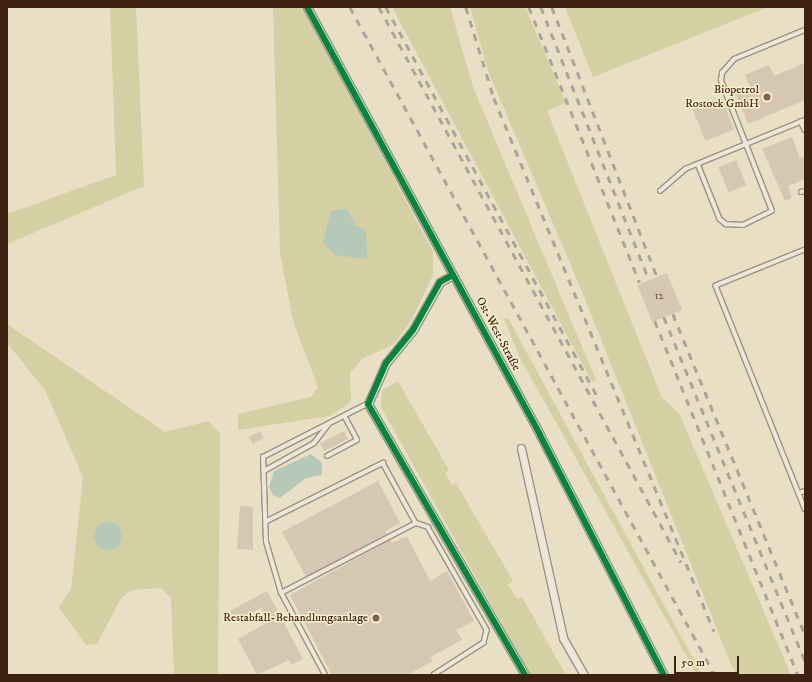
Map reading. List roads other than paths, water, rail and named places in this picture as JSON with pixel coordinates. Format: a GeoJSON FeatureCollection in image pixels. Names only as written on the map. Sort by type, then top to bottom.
{"type":"FeatureCollection","features":[{"type":"Feature","properties":{"kind":"street","name":"Ost-West-Straße"},"geometry":{"type":"LineString","coordinates":[[307,7],[453,275],[664,675]]}},
{"type":"Feature","properties":{"kind":"street"},"geometry":{"type":"LineString","coordinates":[[453,275],[440,282],[413,330],[386,363],[368,404],[525,675]]}},
{"type":"Feature","properties":{"kind":"street"},"geometry":{"type":"LineString","coordinates":[[521,448],[563,638],[584,675]]}},
{"type":"Feature","properties":{"kind":"lane"},"geometry":{"type":"LineString","coordinates":[[698,164],[720,219],[733,226],[749,223],[768,215],[772,206],[721,81],[726,66],[805,30]]}},
{"type":"Feature","properties":{"kind":"lane"},"geometry":{"type":"LineString","coordinates":[[660,191],[685,170],[803,120],[805,130]]}},
{"type":"Feature","properties":{"kind":"lane"},"geometry":{"type":"LineString","coordinates":[[805,250],[716,286],[805,509]]}},
{"type":"Feature","properties":{"kind":"lane"},"geometry":{"type":"LineString","coordinates":[[324,675],[281,593],[266,542],[267,522],[263,457],[368,404]]}},
{"type":"Feature","properties":{"kind":"lane"},"geometry":{"type":"LineString","coordinates":[[327,456],[356,440],[344,416]]}},
{"type":"Feature","properties":{"kind":"lane"},"geometry":{"type":"LineString","coordinates":[[264,472],[314,443],[329,424]]}},
{"type":"Feature","properties":{"kind":"lane"},"geometry":{"type":"LineString","coordinates":[[267,522],[383,462],[416,523],[428,527],[487,630],[484,644],[434,675]]}},
{"type":"Feature","properties":{"kind":"lane"},"geometry":{"type":"LineString","coordinates":[[799,493],[805,491]]}},
{"type":"Feature","properties":{"kind":"lane"},"geometry":{"type":"LineString","coordinates":[[281,593],[416,523]]}},
{"type":"Feature","properties":{"kind":"railway"},"geometry":{"type":"LineString","coordinates":[[350,7],[715,675]]}},
{"type":"Feature","properties":{"kind":"railway"},"geometry":{"type":"LineString","coordinates":[[379,7],[681,562]]}},
{"type":"Feature","properties":{"kind":"railway"},"geometry":{"type":"LineString","coordinates":[[386,7],[597,396]]}},
{"type":"Feature","properties":{"kind":"railway"},"geometry":{"type":"LineString","coordinates":[[466,7],[494,98],[714,631]]}},
{"type":"Feature","properties":{"kind":"railway"},"geometry":{"type":"LineString","coordinates":[[529,7],[640,283]]}},
{"type":"Feature","properties":{"kind":"railway"},"geometry":{"type":"LineString","coordinates":[[541,7],[649,280]]}},
{"type":"Feature","properties":{"kind":"railway"},"geometry":{"type":"LineString","coordinates":[[552,7],[657,276]]}},
{"type":"Feature","properties":{"kind":"railway"},"geometry":{"type":"LineString","coordinates":[[673,314],[805,635]]}},
{"type":"Feature","properties":{"kind":"railway"},"geometry":{"type":"LineString","coordinates":[[664,317],[805,661]]}},
{"type":"Feature","properties":{"kind":"railway"},"geometry":{"type":"LineString","coordinates":[[655,321],[798,675]]}},
{"type":"Feature","properties":{"kind":"place","name":"Biopetrol Rostock GmbH"},"geometry":{"type":"Point","coordinates":[767,97]}},
{"type":"Feature","properties":{"kind":"place","name":"Restabfall-Behandlungsanlage"},"geometry":{"type":"Point","coordinates":[376,618]}}]}
